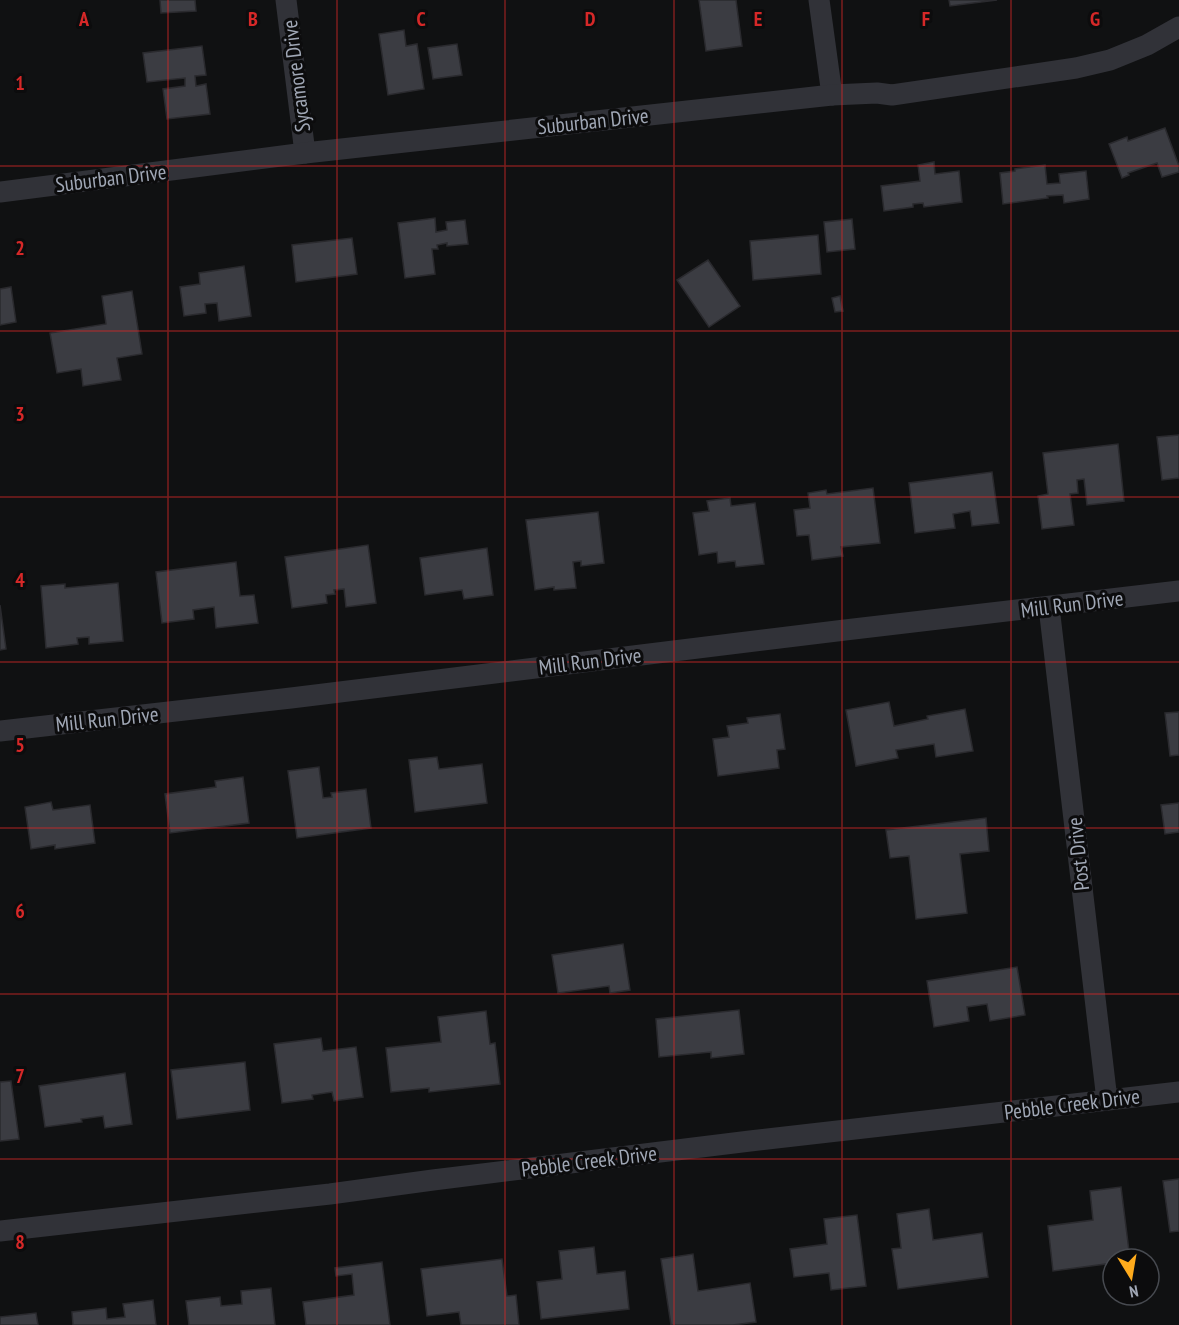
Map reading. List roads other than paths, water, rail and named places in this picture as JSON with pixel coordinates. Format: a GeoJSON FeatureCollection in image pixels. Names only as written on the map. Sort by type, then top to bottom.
{"type":"FeatureCollection","features":[{"type":"Feature","properties":{"kind":"street","name":"Sycamore Drive"},"geometry":{"type":"LineString","coordinates":[[286,0],[305,153]]}},
{"type":"Feature","properties":{"kind":"street"},"geometry":{"type":"LineString","coordinates":[[819,0],[832,95]]}},
{"type":"Feature","properties":{"kind":"street","name":"Suburban Drive"},"geometry":{"type":"LineString","coordinates":[[0,192],[305,153],[832,95],[877,93],[892,95],[1076,68],[1110,60],[1147,45],[1179,27]]}},
{"type":"Feature","properties":{"kind":"street","name":"Mill Run Drive"},"geometry":{"type":"LineString","coordinates":[[0,731],[1179,591]]}},
{"type":"Feature","properties":{"kind":"street","name":"Post Drive"},"geometry":{"type":"LineString","coordinates":[[1049,607],[1107,1100]]}},
{"type":"Feature","properties":{"kind":"street","name":"Pebble Creek Drive"},"geometry":{"type":"LineString","coordinates":[[0,1231],[330,1194],[1179,1092]]}}]}
